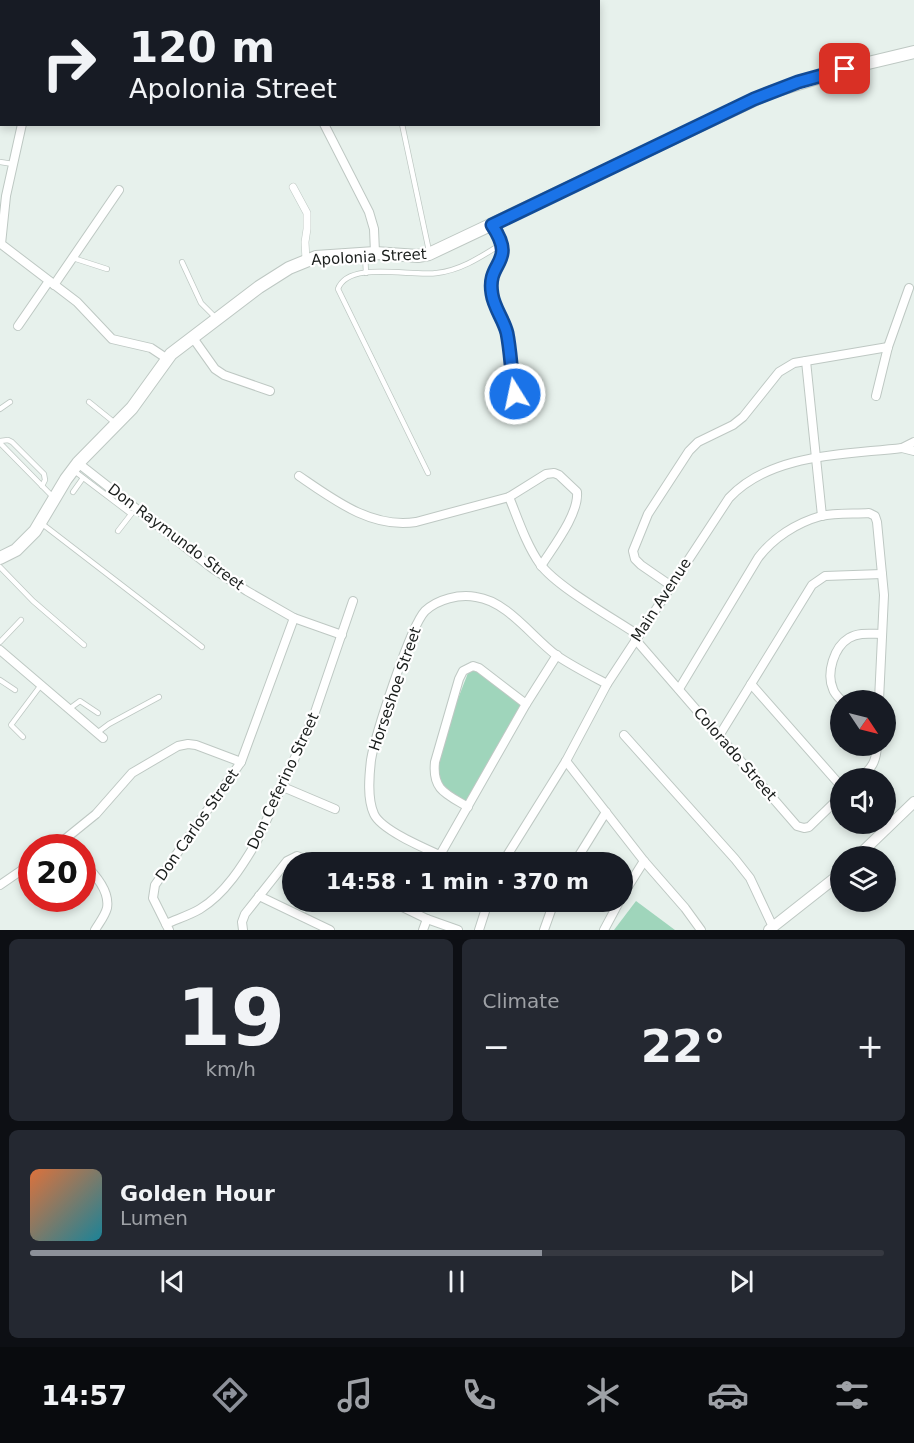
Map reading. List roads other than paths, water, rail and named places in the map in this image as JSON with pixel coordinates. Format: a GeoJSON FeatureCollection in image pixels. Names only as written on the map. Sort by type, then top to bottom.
{"type":"FeatureCollection","features":[{"type":"Feature","properties":{"kind":"main road","name":"Apolonia Street"},"geometry":{"type":"LineString","coordinates":[[0,558],[16,550],[41,523],[54,498],[132,408],[166,358],[274,277],[316,257],[429,254],[771,92],[798,82],[914,52]]}},
{"type":"Feature","properties":{"kind":"street"},"geometry":{"type":"LineString","coordinates":[[22,126],[6,196],[1,243],[91,315],[104,333],[112,339],[151,348],[166,358]]}},
{"type":"Feature","properties":{"kind":"street"},"geometry":{"type":"LineString","coordinates":[[325,126],[369,212],[374,229],[370,254]]}},
{"type":"Feature","properties":{"kind":"street"},"geometry":{"type":"LineString","coordinates":[[293,187],[307,213],[306,260]]}},
{"type":"Feature","properties":{"kind":"street"},"geometry":{"type":"LineString","coordinates":[[18,326],[73,258],[119,190]]}},
{"type":"Feature","properties":{"kind":"street"},"geometry":{"type":"LineString","coordinates":[[876,396],[888,347],[909,288]]}},
{"type":"Feature","properties":{"kind":"street"},"geometry":{"type":"LineString","coordinates":[[193,338],[215,369],[224,375],[270,391]]}},
{"type":"Feature","properties":{"kind":"street"},"geometry":{"type":"LineString","coordinates":[[670,585],[648,571],[635,559],[633,551],[648,514],[677,469],[698,442],[743,417],[779,372],[794,363],[888,347]]}},
{"type":"Feature","properties":{"kind":"street"},"geometry":{"type":"LineString","coordinates":[[806,361],[822,516]]}},
{"type":"Feature","properties":{"kind":"street","name":"Main Avenue"},"geometry":{"type":"LineString","coordinates":[[509,852],[566,761],[607,684],[670,585],[729,498],[740,486],[770,469],[791,463],[902,448],[914,442]]}},
{"type":"Feature","properties":{"kind":"street","name":"Main Avenue"},"geometry":{"type":"LineString","coordinates":[[902,448],[914,451]]}},
{"type":"Feature","properties":{"kind":"street","name":"Don Raymundo Street"},"geometry":{"type":"LineString","coordinates":[[78,470],[212,568],[294,618],[342,635]]}},
{"type":"Feature","properties":{"kind":"street"},"geometry":{"type":"LineString","coordinates":[[299,476],[329,497],[369,518],[401,525],[508,497],[546,474],[559,475],[577,492],[575,508],[542,566]]}},
{"type":"Feature","properties":{"kind":"street","name":"Colorado Street"},"geometry":{"type":"LineString","coordinates":[[508,497],[528,544],[542,566],[563,585],[637,637],[719,736],[800,828],[809,826],[830,806]]}},
{"type":"Feature","properties":{"kind":"street"},"geometry":{"type":"LineString","coordinates":[[679,689],[758,558],[769,544],[782,534],[822,516],[869,513],[875,516],[877,522],[884,595],[879,690]]}},
{"type":"Feature","properties":{"kind":"street"},"geometry":{"type":"LineString","coordinates":[[719,736],[817,580],[825,576],[882,574]]}},
{"type":"Feature","properties":{"kind":"street","name":"Horseshoe Street"},"geometry":{"type":"LineString","coordinates":[[434,852],[382,827],[374,814],[369,788],[375,742],[409,644],[420,617],[426,610],[438,602],[466,596],[488,599],[513,616],[557,655],[607,684]]}},
{"type":"Feature","properties":{"kind":"street","name":"Don Ceferino Street"},"geometry":{"type":"LineString","coordinates":[[168,927],[212,901],[247,859],[257,842],[314,718],[353,601]]}},
{"type":"Feature","properties":{"kind":"street","name":"Don Carlos Street"},"geometry":{"type":"LineString","coordinates":[[168,927],[153,898],[155,885],[241,762],[294,618]]}},
{"type":"Feature","properties":{"kind":"street"},"geometry":{"type":"LineString","coordinates":[[833,690],[830,675],[832,661],[839,648],[848,638],[864,634],[882,634]]}},
{"type":"Feature","properties":{"kind":"street"},"geometry":{"type":"LineString","coordinates":[[0,650],[100,736]]}},
{"type":"Feature","properties":{"kind":"street"},"geometry":{"type":"LineString","coordinates":[[442,852],[526,704],[557,655]]}},
{"type":"Feature","properties":{"kind":"street"},"geometry":{"type":"LineString","coordinates":[[468,807],[444,793],[437,786],[434,774],[435,762],[463,671],[473,666],[479,668],[526,704]]}},
{"type":"Feature","properties":{"kind":"street"},"geometry":{"type":"LineString","coordinates":[[751,684],[830,773]]}},
{"type":"Feature","properties":{"kind":"street"},"geometry":{"type":"LineString","coordinates":[[624,735],[750,878],[771,928],[830,881]]}},
{"type":"Feature","properties":{"kind":"street"},"geometry":{"type":"LineString","coordinates":[[74,834],[96,814],[132,773],[178,746],[196,745],[241,762]]}},
{"type":"Feature","properties":{"kind":"street"},"geometry":{"type":"LineString","coordinates":[[566,761],[644,861],[686,908],[701,930]]}},
{"type":"Feature","properties":{"kind":"street"},"geometry":{"type":"LineString","coordinates":[[283,787],[335,808]]}},
{"type":"Feature","properties":{"kind":"street"},"geometry":{"type":"LineString","coordinates":[[868,846],[914,802]]}},
{"type":"Feature","properties":{"kind":"street"},"geometry":{"type":"LineString","coordinates":[[581,852],[606,812]]}},
{"type":"Feature","properties":{"kind":"street"},"geometry":{"type":"LineString","coordinates":[[633,878],[644,861]]}},
{"type":"Feature","properties":{"kind":"street"},"geometry":{"type":"LineString","coordinates":[[243,930],[244,914],[282,867]]}},
{"type":"Feature","properties":{"kind":"street"},"geometry":{"type":"LineString","coordinates":[[0,885],[18,873]]}},
{"type":"Feature","properties":{"kind":"street"},"geometry":{"type":"LineString","coordinates":[[95,930],[105,913],[107,900],[96,877]]}},
{"type":"Feature","properties":{"kind":"street"},"geometry":{"type":"LineString","coordinates":[[259,896],[330,930]]}},
{"type":"Feature","properties":{"kind":"street"},"geometry":{"type":"LineString","coordinates":[[413,912],[458,930]]}},
{"type":"Feature","properties":{"kind":"street"},"geometry":{"type":"LineString","coordinates":[[479,930],[485,912]]}},
{"type":"Feature","properties":{"kind":"street"},"geometry":{"type":"LineString","coordinates":[[544,930],[550,912]]}},
{"type":"Feature","properties":{"kind":"street"},"geometry":{"type":"LineString","coordinates":[[604,930],[614,912]]}},
{"type":"Feature","properties":{"kind":"street"},"geometry":{"type":"LineString","coordinates":[[423,930],[428,919]]}},
{"type":"Feature","properties":{"kind":"lane"},"geometry":{"type":"LineString","coordinates":[[402,126],[429,254]]}},
{"type":"Feature","properties":{"kind":"lane"},"geometry":{"type":"LineString","coordinates":[[0,162],[13,164]]}},
{"type":"Feature","properties":{"kind":"lane"},"geometry":{"type":"LineString","coordinates":[[492,225],[503,243],[503,254],[491,275],[492,295],[507,332],[511,372],[520,416]]}},
{"type":"Feature","properties":{"kind":"lane"},"geometry":{"type":"LineString","coordinates":[[428,473],[338,289],[340,282],[350,274],[436,274],[467,265],[503,243]]}},
{"type":"Feature","properties":{"kind":"lane"},"geometry":{"type":"LineString","coordinates":[[366,273],[370,254]]}},
{"type":"Feature","properties":{"kind":"lane"},"geometry":{"type":"LineString","coordinates":[[73,258],[107,269]]}},
{"type":"Feature","properties":{"kind":"lane"},"geometry":{"type":"LineString","coordinates":[[182,262],[201,303],[217,320]]}},
{"type":"Feature","properties":{"kind":"lane"},"geometry":{"type":"LineString","coordinates":[[0,409],[10,402]]}},
{"type":"Feature","properties":{"kind":"lane"},"geometry":{"type":"LineString","coordinates":[[88,402],[117,424]]}},
{"type":"Feature","properties":{"kind":"lane"},"geometry":{"type":"LineString","coordinates":[[42,486],[45,480],[44,474],[12,442],[8,440],[0,442],[42,486],[54,498]]}},
{"type":"Feature","properties":{"kind":"lane"},"geometry":{"type":"LineString","coordinates":[[73,492],[78,470],[133,511],[118,531]]}},
{"type":"Feature","properties":{"kind":"lane"},"geometry":{"type":"LineString","coordinates":[[41,523],[202,646]]}},
{"type":"Feature","properties":{"kind":"lane"},"geometry":{"type":"LineString","coordinates":[[0,567],[33,601],[84,645]]}},
{"type":"Feature","properties":{"kind":"lane"},"geometry":{"type":"LineString","coordinates":[[0,642],[21,620]]}},
{"type":"Feature","properties":{"kind":"lane"},"geometry":{"type":"LineString","coordinates":[[0,680],[15,690]]}},
{"type":"Feature","properties":{"kind":"lane"},"geometry":{"type":"LineString","coordinates":[[23,737],[11,725],[41,685]]}},
{"type":"Feature","properties":{"kind":"lane"},"geometry":{"type":"LineString","coordinates":[[100,736],[109,724],[159,697]]}},
{"type":"Feature","properties":{"kind":"lane"},"geometry":{"type":"LineString","coordinates":[[69,709],[80,701],[98,713]]}}]}
